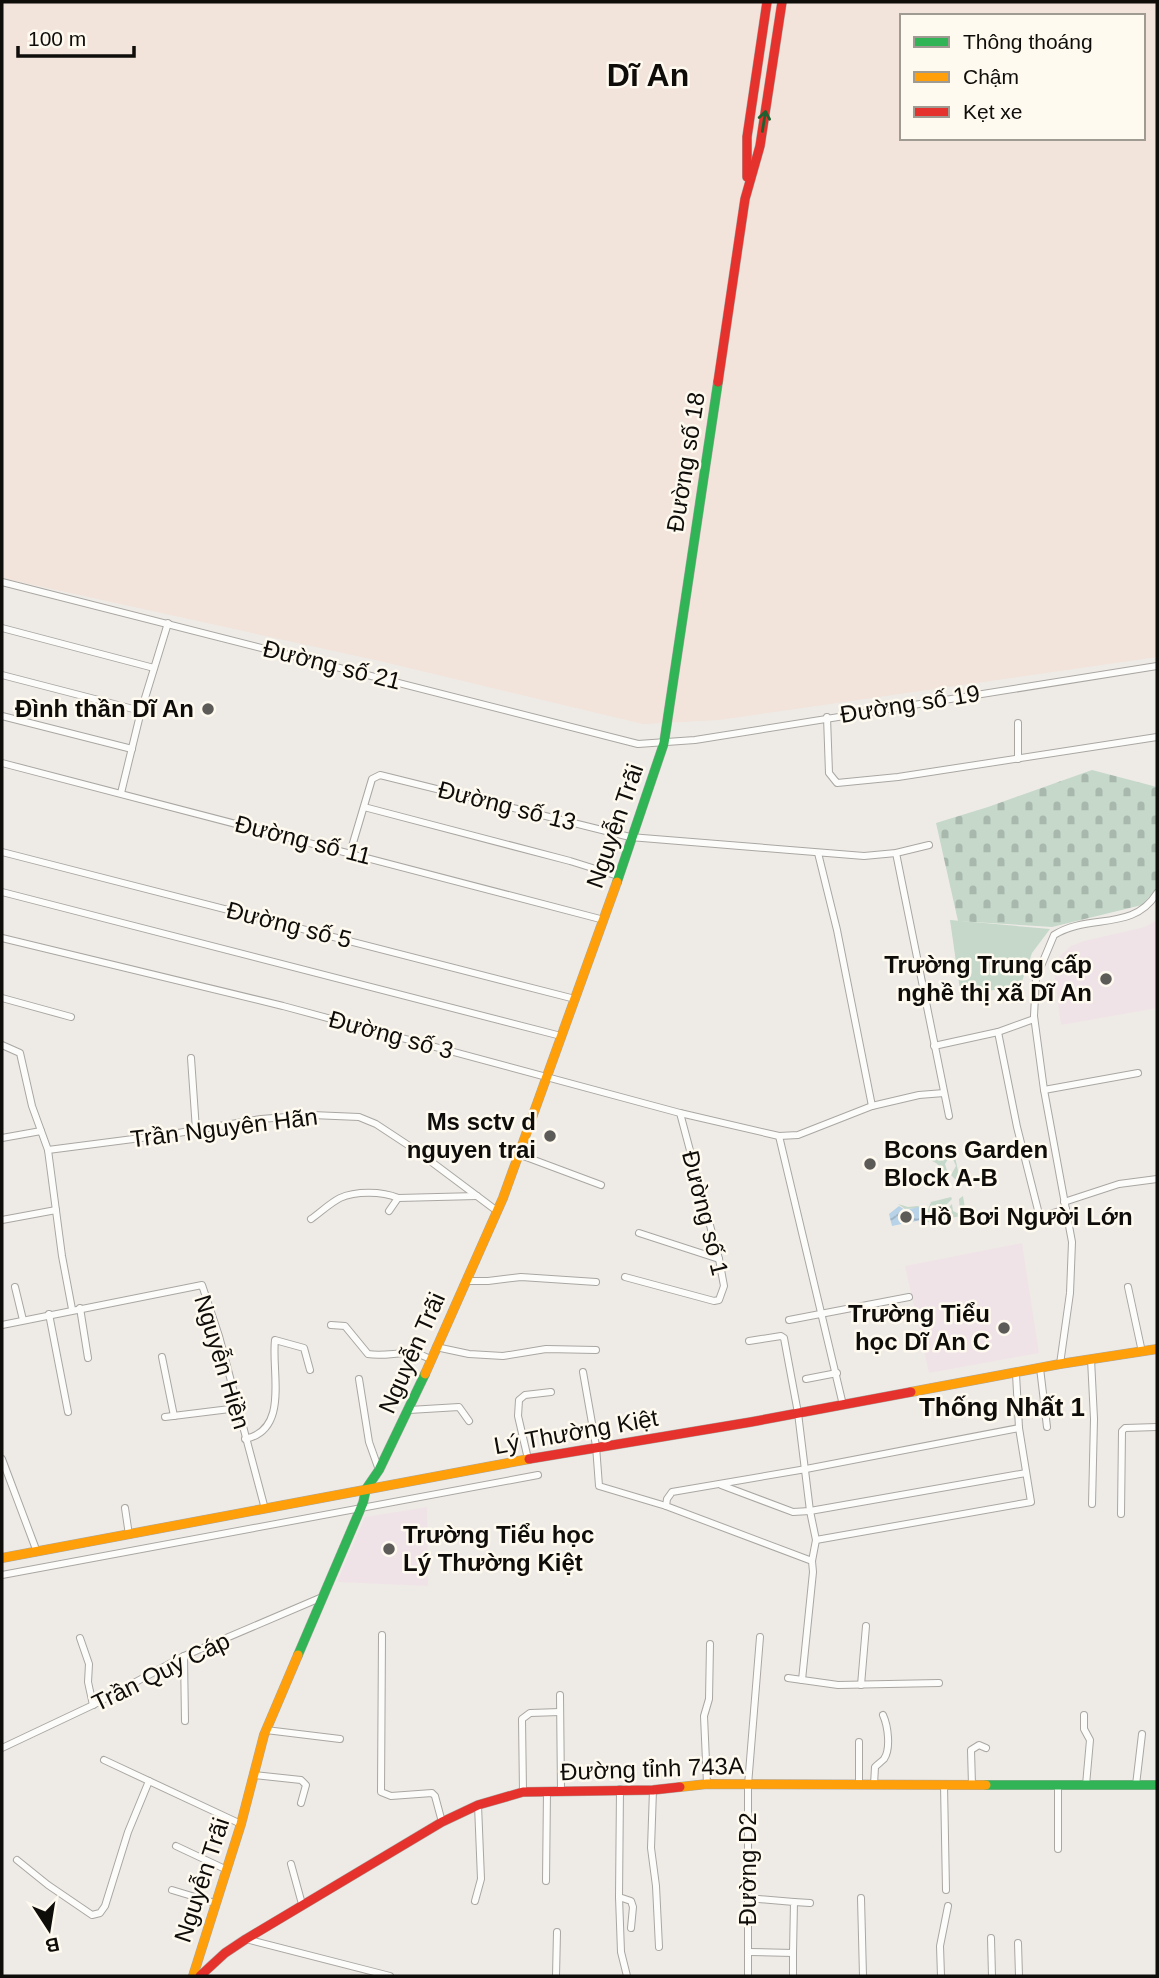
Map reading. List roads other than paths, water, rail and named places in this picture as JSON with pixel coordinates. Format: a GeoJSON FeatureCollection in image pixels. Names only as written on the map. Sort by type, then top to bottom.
{"type":"FeatureCollection","features":[{"type":"Feature","properties":{"kind":"street","name":"Đường số 18"},"geometry":{"type":"LineString","coordinates":[[664,743],[747,187],[747,137],[767,2]]}},
{"type":"Feature","properties":{"kind":"street","name":"Đường số 18"},"geometry":{"type":"LineString","coordinates":[[747,187],[760,146],[782,2]]}},
{"type":"Feature","properties":{"kind":"street"},"geometry":{"type":"LineString","coordinates":[[762,39],[776,42]]}},
{"type":"Feature","properties":{"kind":"street","name":"Đường số 21"},"geometry":{"type":"LineString","coordinates":[[2,582],[638,744],[664,743]]}},
{"type":"Feature","properties":{"kind":"street"},"geometry":{"type":"LineString","coordinates":[[121,793],[141,711],[168,623]]}},
{"type":"Feature","properties":{"kind":"street"},"geometry":{"type":"LineString","coordinates":[[2,628],[155,668]]}},
{"type":"Feature","properties":{"kind":"street","name":"Đường số 19"},"geometry":{"type":"LineString","coordinates":[[664,743],[1157,666]]}},
{"type":"Feature","properties":{"kind":"street"},"geometry":{"type":"LineString","coordinates":[[2,676],[141,711]]}},
{"type":"Feature","properties":{"kind":"street"},"geometry":{"type":"LineString","coordinates":[[2,716],[132,749]]}},
{"type":"Feature","properties":{"kind":"street"},"geometry":{"type":"LineString","coordinates":[[827,717],[829,773],[837,783],[898,778],[1157,737]]}},
{"type":"Feature","properties":{"kind":"street"},"geometry":{"type":"LineString","coordinates":[[1018,723],[1018,759]]}},
{"type":"Feature","properties":{"kind":"street","name":"Nguyễn Trãi"},"geometry":{"type":"LineString","coordinates":[[193,1976],[241,1824],[266,1730],[360,1509],[366,1489],[379,1470],[409,1410],[497,1211],[604,920],[664,743]]}},
{"type":"Feature","properties":{"kind":"street","name":"Đường số 11"},"geometry":{"type":"LineString","coordinates":[[2,763],[604,920]]}},
{"type":"Feature","properties":{"kind":"street","name":"Đường số 13"},"geometry":{"type":"LineString","coordinates":[[351,853],[375,775],[630,837],[864,856],[895,853],[929,845]]}},
{"type":"Feature","properties":{"kind":"street"},"geometry":{"type":"LineString","coordinates":[[364,807],[618,876]]}},
{"type":"Feature","properties":{"kind":"street","name":"Đường số 5"},"geometry":{"type":"LineString","coordinates":[[2,852],[575,999]]}},
{"type":"Feature","properties":{"kind":"street"},"geometry":{"type":"LineString","coordinates":[[818,853],[837,930],[872,1106]]}},
{"type":"Feature","properties":{"kind":"street"},"geometry":{"type":"LineString","coordinates":[[895,853],[948,1116]]}},
{"type":"Feature","properties":{"kind":"street"},"geometry":{"type":"LineString","coordinates":[[2,892],[561,1036]]}},
{"type":"Feature","properties":{"kind":"street"},"geometry":{"type":"LineString","coordinates":[[1060,1364],[1070,1293],[1072,1242],[1034,1019],[1035,978],[1054,935],[1080,925],[1129,917],[1150,905],[1157,892]]}},
{"type":"Feature","properties":{"kind":"street","name":"Đường số 3"},"geometry":{"type":"LineString","coordinates":[[2,938],[283,1006],[545,1077],[779,1136]]}},
{"type":"Feature","properties":{"kind":"street"},"geometry":{"type":"LineString","coordinates":[[2,998],[71,1017]]}},
{"type":"Feature","properties":{"kind":"street"},"geometry":{"type":"LineString","coordinates":[[934,1046],[998,1032],[1034,1019]]}},
{"type":"Feature","properties":{"kind":"street"},"geometry":{"type":"LineString","coordinates":[[998,1032],[1017,1127],[1040,1218]]}},
{"type":"Feature","properties":{"kind":"street"},"geometry":{"type":"LineString","coordinates":[[2,1045],[20,1053],[32,1106],[48,1150],[62,1256],[88,1358]]}},
{"type":"Feature","properties":{"kind":"street"},"geometry":{"type":"LineString","coordinates":[[191,1058],[196,1130]]}},
{"type":"Feature","properties":{"kind":"street"},"geometry":{"type":"LineString","coordinates":[[1044,1090],[1138,1073]]}},
{"type":"Feature","properties":{"kind":"street"},"geometry":{"type":"LineString","coordinates":[[843,1405],[779,1136],[799,1135],[872,1106],[944,1093]]}},
{"type":"Feature","properties":{"kind":"street","name":"Đường số 1"},"geometry":{"type":"LineString","coordinates":[[625,1276],[717,1301],[724,1290],[719,1259],[680,1112]]}},
{"type":"Feature","properties":{"kind":"street","name":"Trần Nguyên Hãn"},"geometry":{"type":"LineString","coordinates":[[48,1150],[261,1119],[312,1115],[359,1118],[376,1124],[417,1150],[497,1211]]}},
{"type":"Feature","properties":{"kind":"street"},"geometry":{"type":"LineString","coordinates":[[2,1138],[41,1131]]}},
{"type":"Feature","properties":{"kind":"street"},"geometry":{"type":"LineString","coordinates":[[518,1154],[601,1185]]}},
{"type":"Feature","properties":{"kind":"street"},"geometry":{"type":"LineString","coordinates":[[1023,1222],[1040,1218],[1119,1184],[1157,1179]]}},
{"type":"Feature","properties":{"kind":"street"},"geometry":{"type":"LineString","coordinates":[[311,1219],[344,1196],[477,1196]]}},
{"type":"Feature","properties":{"kind":"street"},"geometry":{"type":"LineString","coordinates":[[389,1211],[398,1198]]}},
{"type":"Feature","properties":{"kind":"street"},"geometry":{"type":"LineString","coordinates":[[2,1220],[56,1210]]}},
{"type":"Feature","properties":{"kind":"street"},"geometry":{"type":"LineString","coordinates":[[639,1233],[719,1259]]}},
{"type":"Feature","properties":{"kind":"street"},"geometry":{"type":"LineString","coordinates":[[466,1282],[521,1277],[596,1282]]}},
{"type":"Feature","properties":{"kind":"street","name":"Nguyễn Hiền"},"geometry":{"type":"LineString","coordinates":[[2,1325],[76,1308],[202,1285],[219,1336],[265,1509]]}},
{"type":"Feature","properties":{"kind":"street"},"geometry":{"type":"LineString","coordinates":[[15,1287],[23,1320]]}},
{"type":"Feature","properties":{"kind":"street"},"geometry":{"type":"LineString","coordinates":[[1128,1287],[1142,1352]]}},
{"type":"Feature","properties":{"kind":"street"},"geometry":{"type":"LineString","coordinates":[[789,1320],[909,1297]]}},
{"type":"Feature","properties":{"kind":"street"},"geometry":{"type":"LineString","coordinates":[[49,1314],[68,1412]]}},
{"type":"Feature","properties":{"kind":"street"},"geometry":{"type":"LineString","coordinates":[[331,1325],[345,1326],[368,1354],[419,1352],[430,1360]]}},
{"type":"Feature","properties":{"kind":"street"},"geometry":{"type":"LineString","coordinates":[[749,1341],[783,1337],[798,1413],[816,1540],[811,1560],[813,1572],[802,1680]]}},
{"type":"Feature","properties":{"kind":"street"},"geometry":{"type":"LineString","coordinates":[[246,1439],[262,1430],[275,1409],[275,1340],[304,1348],[310,1370]]}},
{"type":"Feature","properties":{"kind":"street"},"geometry":{"type":"LineString","coordinates":[[436,1347],[469,1354],[503,1356],[546,1349],[596,1350]]}},
{"type":"Feature","properties":{"kind":"street","name":"Lý Thường Kiệt"},"geometry":{"type":"LineString","coordinates":[[2,1558],[596,1446],[1157,1349]]}},
{"type":"Feature","properties":{"kind":"street"},"geometry":{"type":"LineString","coordinates":[[162,1357],[174,1416]]}},
{"type":"Feature","properties":{"kind":"street"},"geometry":{"type":"LineString","coordinates":[[1091,1359],[1094,1419],[1092,1504]]}},
{"type":"Feature","properties":{"kind":"street"},"geometry":{"type":"LineString","coordinates":[[1040,1368],[1047,1427]]}},
{"type":"Feature","properties":{"kind":"street"},"geometry":{"type":"LineString","coordinates":[[583,1372],[596,1446],[598,1486],[666,1506],[811,1560]]}},
{"type":"Feature","properties":{"kind":"street"},"geometry":{"type":"LineString","coordinates":[[806,1379],[837,1373]]}},
{"type":"Feature","properties":{"kind":"street"},"geometry":{"type":"LineString","coordinates":[[816,1540],[1031,1502],[1019,1427],[1016,1374]]}},
{"type":"Feature","properties":{"kind":"street"},"geometry":{"type":"LineString","coordinates":[[359,1379],[369,1442],[379,1470]]}},
{"type":"Feature","properties":{"kind":"street"},"geometry":{"type":"LineString","coordinates":[[528,1460],[517,1412],[519,1401],[522,1396],[551,1392]]}},
{"type":"Feature","properties":{"kind":"street"},"geometry":{"type":"LineString","coordinates":[[409,1410],[459,1407],[469,1421]]}},
{"type":"Feature","properties":{"kind":"street"},"geometry":{"type":"LineString","coordinates":[[165,1417],[237,1409]]}},
{"type":"Feature","properties":{"kind":"street"},"geometry":{"type":"LineString","coordinates":[[666,1506],[672,1492],[1019,1427]]}},
{"type":"Feature","properties":{"kind":"street"},"geometry":{"type":"LineString","coordinates":[[1121,1514],[1122,1431],[1157,1427]]}},
{"type":"Feature","properties":{"kind":"street"},"geometry":{"type":"LineString","coordinates":[[2,1459],[37,1552]]}},
{"type":"Feature","properties":{"kind":"street"},"geometry":{"type":"LineString","coordinates":[[719,1484],[793,1512],[1026,1473]]}},
{"type":"Feature","properties":{"kind":"street"},"geometry":{"type":"LineString","coordinates":[[2,1575],[538,1475]]}},
{"type":"Feature","properties":{"kind":"street"},"geometry":{"type":"LineString","coordinates":[[125,1508],[129,1535]]}},
{"type":"Feature","properties":{"kind":"street","name":"Trần Quý Cáp"},"geometry":{"type":"LineString","coordinates":[[2,1748],[93,1705],[184,1656],[320,1598]]}},
{"type":"Feature","properties":{"kind":"street"},"geometry":{"type":"LineString","coordinates":[[861,1685],[866,1626]]}},
{"type":"Feature","properties":{"kind":"street"},"geometry":{"type":"LineString","coordinates":[[382,1635],[381,1792],[391,1796],[432,1793],[442,1822]]}},
{"type":"Feature","properties":{"kind":"street","name":"Đường D2"},"geometry":{"type":"LineString","coordinates":[[748,1976],[748,1785],[760,1637]]}},
{"type":"Feature","properties":{"kind":"street"},"geometry":{"type":"LineString","coordinates":[[80,1638],[89,1664],[88,1682],[93,1705]]}},
{"type":"Feature","properties":{"kind":"street"},"geometry":{"type":"LineString","coordinates":[[707,1784],[704,1716],[709,1699],[710,1644]]}},
{"type":"Feature","properties":{"kind":"street"},"geometry":{"type":"LineString","coordinates":[[184,1656],[185,1721]]}},
{"type":"Feature","properties":{"kind":"street"},"geometry":{"type":"LineString","coordinates":[[788,1678],[821,1684],[939,1683]]}},
{"type":"Feature","properties":{"kind":"street"},"geometry":{"type":"LineString","coordinates":[[560,1695],[561,1791]]}},
{"type":"Feature","properties":{"kind":"street"},"geometry":{"type":"LineString","coordinates":[[523,1792],[522,1719],[530,1713],[560,1712]]}},
{"type":"Feature","properties":{"kind":"street"},"geometry":{"type":"LineString","coordinates":[[874,1785],[875,1767],[885,1757],[886,1752],[888,1730],[883,1715]]}},
{"type":"Feature","properties":{"kind":"street"},"geometry":{"type":"LineString","coordinates":[[1084,1715],[1084,1729],[1090,1742],[1086,1785]]}},
{"type":"Feature","properties":{"kind":"street"},"geometry":{"type":"LineString","coordinates":[[266,1730],[341,1740]]}},
{"type":"Feature","properties":{"kind":"street"},"geometry":{"type":"LineString","coordinates":[[1136,1785],[1142,1734]]}},
{"type":"Feature","properties":{"kind":"street"},"geometry":{"type":"LineString","coordinates":[[859,1742],[859,1785]]}},
{"type":"Feature","properties":{"kind":"street"},"geometry":{"type":"LineString","coordinates":[[972,1785],[971,1750],[979,1745],[986,1748]]}},
{"type":"Feature","properties":{"kind":"street"},"geometry":{"type":"LineString","coordinates":[[104,1760],[241,1824]]}},
{"type":"Feature","properties":{"kind":"street"},"geometry":{"type":"LineString","coordinates":[[254,1775],[301,1780],[306,1785],[301,1803]]}},
{"type":"Feature","properties":{"kind":"street"},"geometry":{"type":"LineString","coordinates":[[17,1860],[92,1915],[100,1913],[105,1906],[128,1832],[149,1781]]}},
{"type":"Feature","properties":{"kind":"street","name":"Đường tỉnh 743A"},"geometry":{"type":"LineString","coordinates":[[200,1976],[225,1953],[246,1939],[442,1822],[478,1805],[523,1792],[653,1790],[707,1784],[1157,1786]]}},
{"type":"Feature","properties":{"kind":"street"},"geometry":{"type":"LineString","coordinates":[[944,1785],[946,1890]]}},
{"type":"Feature","properties":{"kind":"street"},"geometry":{"type":"LineString","coordinates":[[1058,1785],[1058,1849]]}},
{"type":"Feature","properties":{"kind":"street"},"geometry":{"type":"LineString","coordinates":[[621,1789],[619,1896],[621,1952],[627,1976]]}},
{"type":"Feature","properties":{"kind":"street"},"geometry":{"type":"LineString","coordinates":[[653,1790],[651,1849],[659,1947]]}},
{"type":"Feature","properties":{"kind":"street"},"geometry":{"type":"LineString","coordinates":[[546,1881],[547,1791]]}},
{"type":"Feature","properties":{"kind":"street"},"geometry":{"type":"LineString","coordinates":[[475,1901],[481,1879],[478,1805]]}},
{"type":"Feature","properties":{"kind":"street"},"geometry":{"type":"LineString","coordinates":[[176,1846],[225,1870]]}},
{"type":"Feature","properties":{"kind":"street"},"geometry":{"type":"LineString","coordinates":[[291,1864],[302,1904]]}},
{"type":"Feature","properties":{"kind":"street"},"geometry":{"type":"LineString","coordinates":[[172,1890],[215,1903]]}},
{"type":"Feature","properties":{"kind":"street"},"geometry":{"type":"LineString","coordinates":[[619,1896],[631,1902],[634,1907],[631,1928]]}},
{"type":"Feature","properties":{"kind":"street"},"geometry":{"type":"LineString","coordinates":[[748,1898],[810,1903]]}},
{"type":"Feature","properties":{"kind":"street"},"geometry":{"type":"LineString","coordinates":[[861,1898],[863,1976]]}},
{"type":"Feature","properties":{"kind":"street"},"geometry":{"type":"LineString","coordinates":[[793,1976],[794,1902]]}},
{"type":"Feature","properties":{"kind":"street"},"geometry":{"type":"LineString","coordinates":[[941,1976],[940,1946],[948,1906]]}},
{"type":"Feature","properties":{"kind":"street"},"geometry":{"type":"LineString","coordinates":[[556,1976],[557,1932]]}},
{"type":"Feature","properties":{"kind":"street"},"geometry":{"type":"LineString","coordinates":[[991,1938],[992,1976]]}},
{"type":"Feature","properties":{"kind":"street"},"geometry":{"type":"LineString","coordinates":[[246,1939],[385,1975]]}},
{"type":"Feature","properties":{"kind":"street"},"geometry":{"type":"LineString","coordinates":[[1018,1943],[1019,1976]]}},
{"type":"Feature","properties":{"kind":"street"},"geometry":{"type":"LineString","coordinates":[[749,1952],[793,1953]]}},
{"type":"Feature","properties":{"kind":"water","name":"Hồ Bơi Người Lớn"},"geometry":{"type":"Polygon","coordinates":[[[899,1206],[905,1210],[919,1207],[921,1220],[892,1226],[889,1214],[899,1206]]]}},
{"type":"Feature","properties":{"kind":"place","name":"Đình thần Dĩ An"},"geometry":{"type":"Point","coordinates":[208,709]}},
{"type":"Feature","properties":{"kind":"place","name":"Trường Trung cấp nghề thị xã Dĩ An"},"geometry":{"type":"Point","coordinates":[1106,979]}},
{"type":"Feature","properties":{"kind":"place","name":"Ms sctv d nguyen trai"},"geometry":{"type":"Point","coordinates":[550,1136]}},
{"type":"Feature","properties":{"kind":"place","name":"Bcons Garden Block A-B"},"geometry":{"type":"Point","coordinates":[870,1164]}},
{"type":"Feature","properties":{"kind":"place","name":"Hồ Bơi Người Lớn"},"geometry":{"type":"Point","coordinates":[906,1217]}},
{"type":"Feature","properties":{"kind":"place","name":"Trường Tiểu học Dĩ An C"},"geometry":{"type":"Point","coordinates":[1004,1328]}},
{"type":"Feature","properties":{"kind":"place","name":"Trường Tiểu học Lý Thường Kiệt"},"geometry":{"type":"Point","coordinates":[389,1549]}},
{"type":"Feature","properties":{"kind":"district","name":"Dĩ An"},"geometry":{"type":"Point","coordinates":[648,75]}},
{"type":"Feature","properties":{"kind":"district","name":"Thống Nhất 1"},"geometry":{"type":"Point","coordinates":[1002,1407]}}]}
